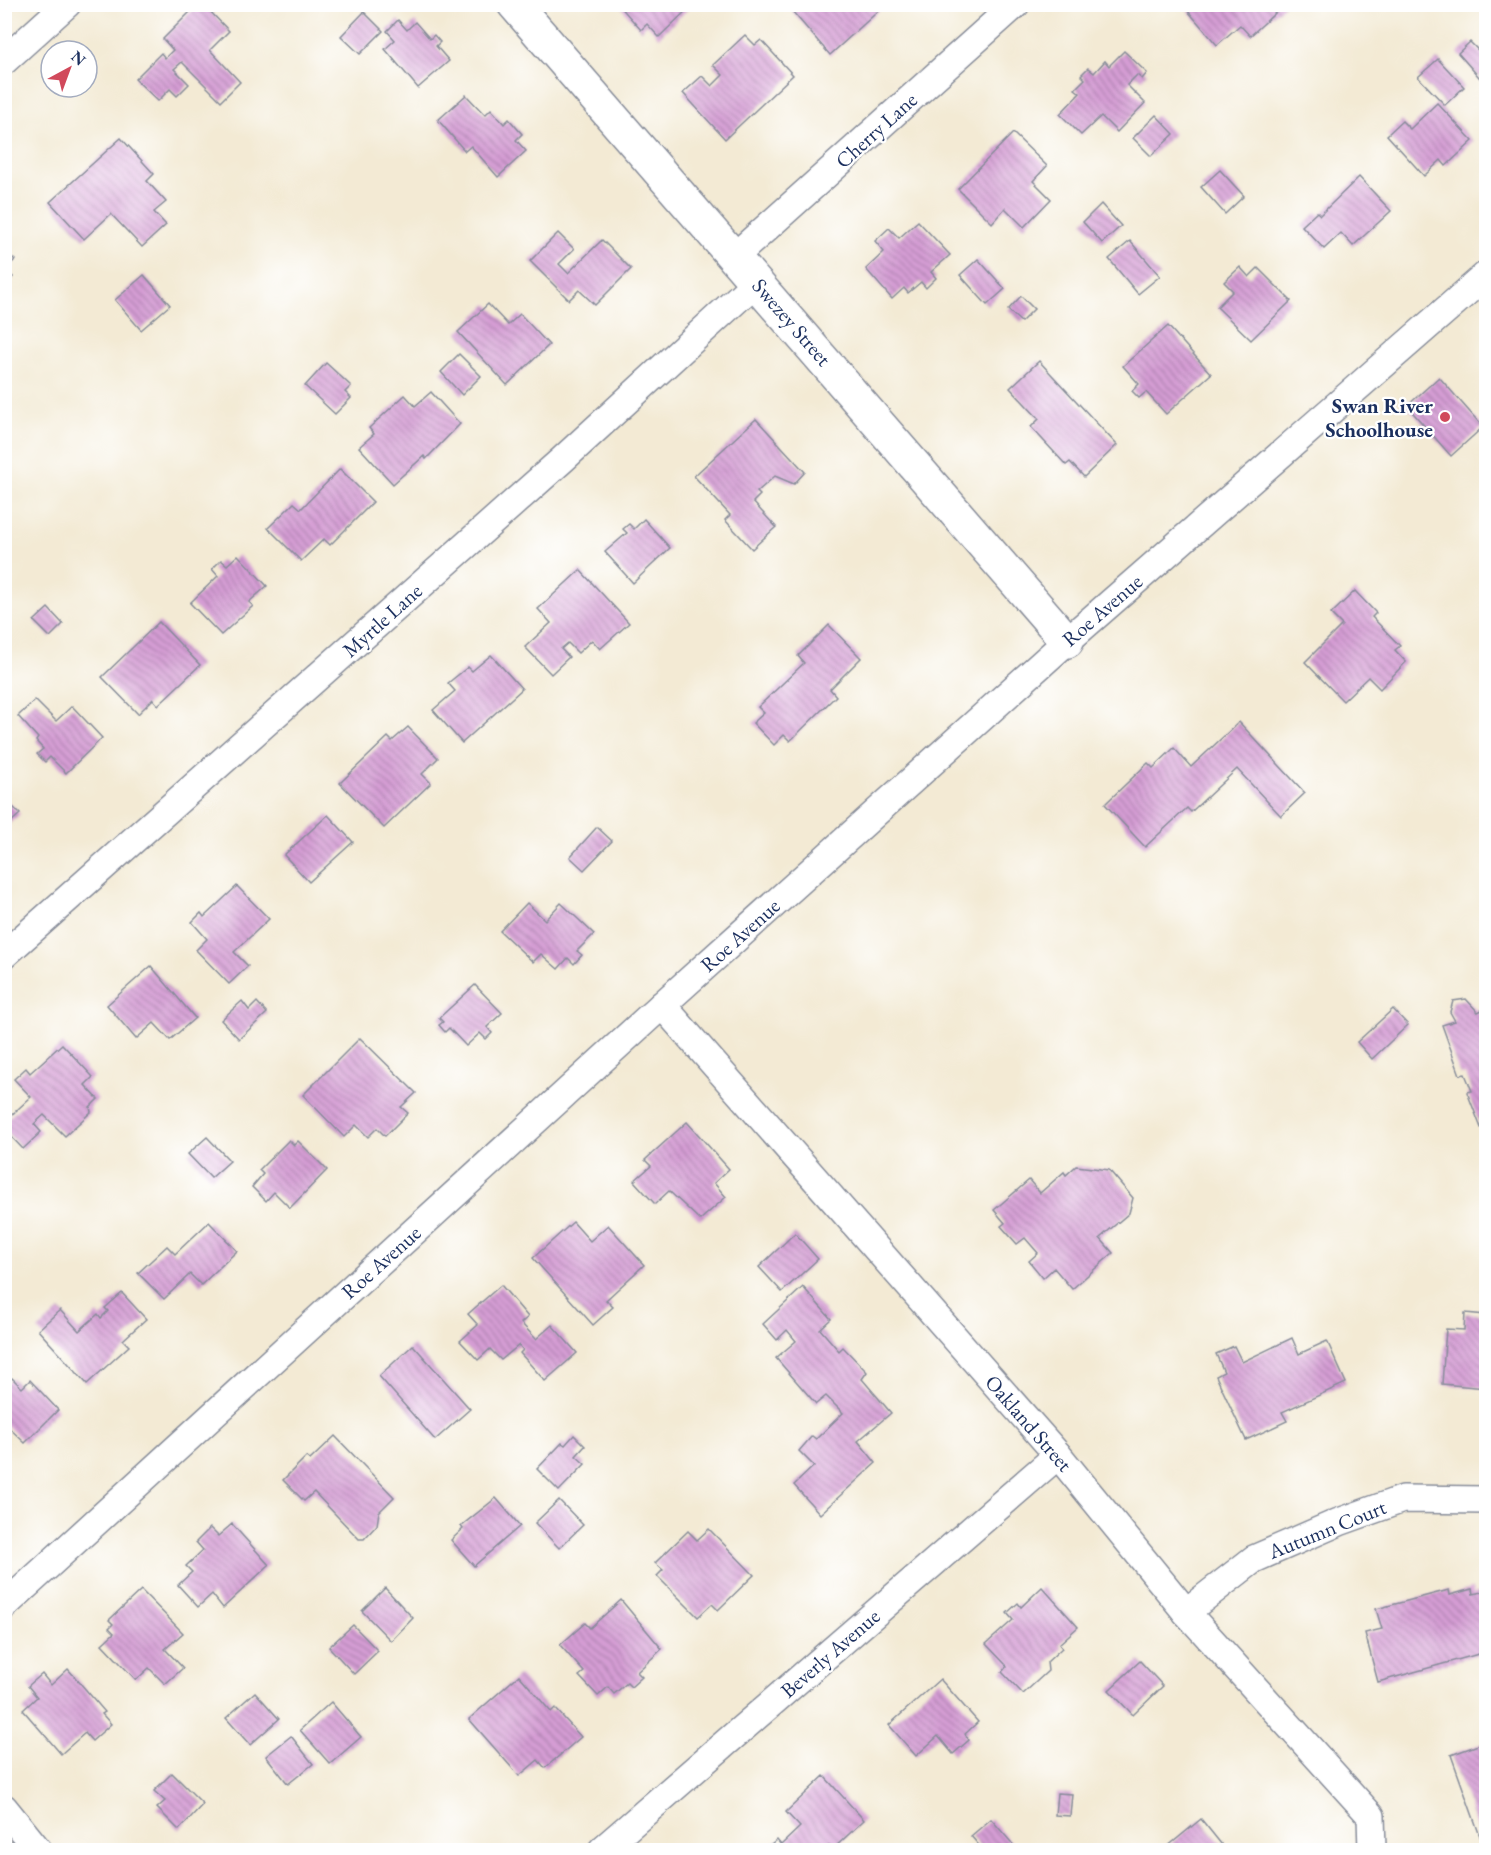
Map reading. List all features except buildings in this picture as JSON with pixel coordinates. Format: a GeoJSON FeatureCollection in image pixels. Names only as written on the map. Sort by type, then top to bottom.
{"type":"FeatureCollection","features":[{"type":"Feature","properties":{"kind":"street"},"geometry":{"type":"LineString","coordinates":[[4,62],[67,4]]}},
{"type":"Feature","properties":{"kind":"street","name":"Swezey Street"},"geometry":{"type":"LineString","coordinates":[[514,4],[757,281],[1067,641]]}},
{"type":"Feature","properties":{"kind":"street","name":"Cherry Lane"},"geometry":{"type":"LineString","coordinates":[[735,256],[1017,4]]}},
{"type":"Feature","properties":{"kind":"street","name":"Roe Avenue"},"geometry":{"type":"LineString","coordinates":[[4,1606],[662,1005],[1067,641],[1486,275]]}},
{"type":"Feature","properties":{"kind":"street","name":"Myrtle Lane"},"geometry":{"type":"LineString","coordinates":[[4,955],[562,460],[757,281]]}},
{"type":"Feature","properties":{"kind":"street","name":"Oakland Street"},"geometry":{"type":"LineString","coordinates":[[662,1005],[1058,1455],[1186,1612],[1371,1816],[1372,1851]]}},
{"type":"Feature","properties":{"kind":"street","name":"Beverly Avenue"},"geometry":{"type":"LineString","coordinates":[[602,1851],[1058,1455]]}},
{"type":"Feature","properties":{"kind":"street","name":"Autumn Court"},"geometry":{"type":"LineString","coordinates":[[1186,1612],[1254,1558],[1339,1522],[1403,1499],[1486,1500]]}},
{"type":"Feature","properties":{"kind":"street"},"geometry":{"type":"LineString","coordinates":[[4,1808],[38,1851]]}},
{"type":"Feature","properties":{"kind":"place","name":"Swan River Schoolhouse"},"geometry":{"type":"Point","coordinates":[1445,417]}}]}
